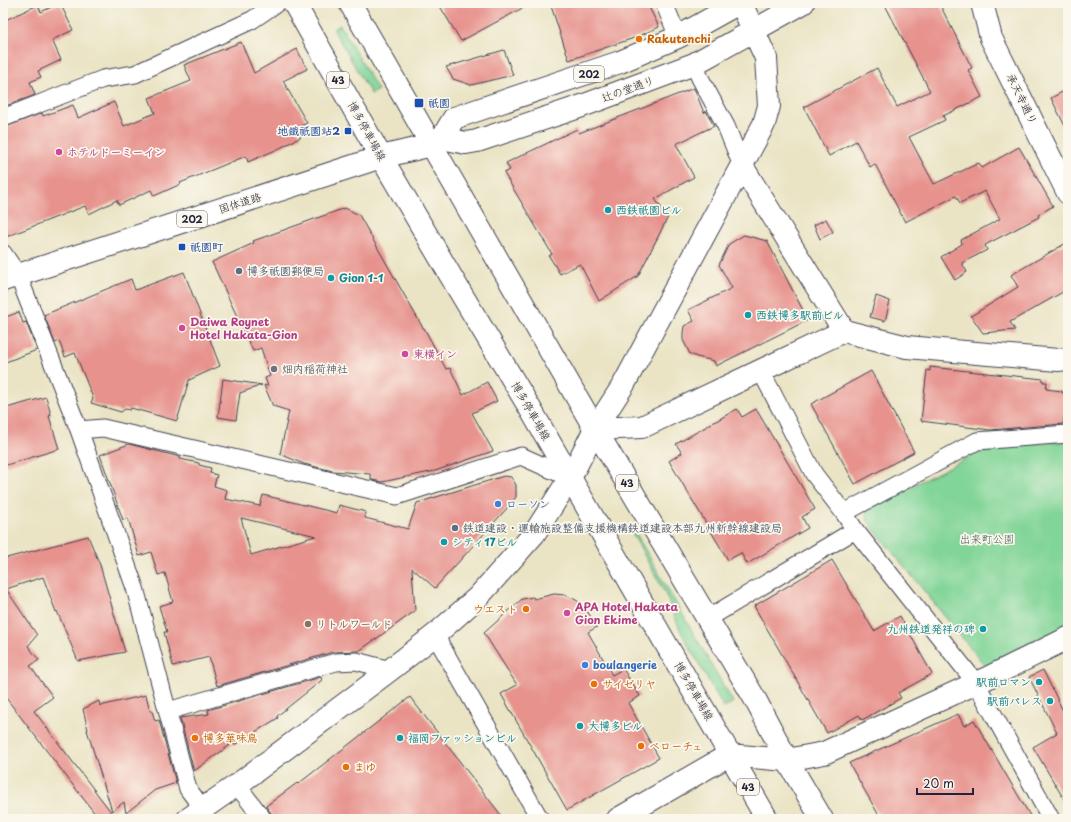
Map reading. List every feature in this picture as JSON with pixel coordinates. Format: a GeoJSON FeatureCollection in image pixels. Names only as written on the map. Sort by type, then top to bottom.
{"type":"FeatureCollection","features":[{"type":"Feature","properties":{"kind":"main road","name":"博多停車場線"},"geometry":{"type":"LineString","coordinates":[[294,3],[381,158],[528,405],[767,819]]}},
{"type":"Feature","properties":{"kind":"main road","name":"43"},"geometry":{"type":"LineString","coordinates":[[350,3],[437,142],[595,429],[755,699],[787,760],[822,819]]}},
{"type":"Feature","properties":{"kind":"main road","name":"202"},"geometry":{"type":"LineString","coordinates":[[437,142],[454,118],[620,62],[678,37],[740,3]]}},
{"type":"Feature","properties":{"kind":"main road"},"geometry":{"type":"LineString","coordinates":[[195,814],[237,785],[435,635],[478,597],[534,534],[570,478],[595,429],[624,384],[764,124],[769,106],[766,58],[740,3]]}},
{"type":"Feature","properties":{"kind":"main road","name":"辻の堂通り"},"geometry":{"type":"LineString","coordinates":[[437,142],[466,143],[477,141],[582,106],[694,64],[752,30],[803,3]]}},
{"type":"Feature","properties":{"kind":"main road","name":"承天寺通り"},"geometry":{"type":"LineString","coordinates":[[982,3],[992,38],[1068,193]]}},
{"type":"Feature","properties":{"kind":"main road","name":"国体道路"},"geometry":{"type":"LineString","coordinates":[[10,277],[381,158],[437,142]]}},
{"type":"Feature","properties":{"kind":"main road"},"geometry":{"type":"LineString","coordinates":[[742,166],[844,331]]}},
{"type":"Feature","properties":{"kind":"main road"},"geometry":{"type":"LineString","coordinates":[[595,429],[642,427],[844,331],[907,347],[1058,360],[1068,359]]}},
{"type":"Feature","properties":{"kind":"main road"},"geometry":{"type":"LineString","coordinates":[[618,819],[729,755],[787,760],[824,753],[976,683],[1068,638]]}},
{"type":"Feature","properties":{"kind":"street"},"geometry":{"type":"LineString","coordinates":[[3,118],[103,79],[135,74],[252,20],[278,3]]}},
{"type":"Feature","properties":{"kind":"street"},"geometry":{"type":"LineString","coordinates":[[664,3],[678,37]]}},
{"type":"Feature","properties":{"kind":"street"},"geometry":{"type":"LineString","coordinates":[[694,64],[726,126],[742,166]]}},
{"type":"Feature","properties":{"kind":"street"},"geometry":{"type":"LineString","coordinates":[[3,253],[10,277],[79,430],[135,588],[195,814]]}},
{"type":"Feature","properties":{"kind":"street"},"geometry":{"type":"LineString","coordinates":[[762,371],[814,474],[976,683],[1051,819]]}},
{"type":"Feature","properties":{"kind":"street"},"geometry":{"type":"LineString","coordinates":[[79,430],[103,428],[397,496],[521,456],[570,478]]}},
{"type":"Feature","properties":{"kind":"street"},"geometry":{"type":"LineString","coordinates":[[844,513],[976,441],[1068,434]]}},
{"type":"Feature","properties":{"kind":"street"},"geometry":{"type":"LineString","coordinates":[[707,619],[856,530]]}},
{"type":"Feature","properties":{"kind":"street"},"geometry":{"type":"LineString","coordinates":[[435,635],[540,819]]}},
{"type":"Feature","properties":{"kind":"street"},"geometry":{"type":"LineString","coordinates":[[168,711],[336,662],[356,661],[390,670]]}},
{"type":"Feature","properties":{"kind":"street"},"geometry":{"type":"LineString","coordinates":[[237,785],[263,819]]}},
{"type":"Feature","properties":{"kind":"green space"},"geometry":{"type":"Polygon","coordinates":[[[340,25],[378,90],[371,94],[333,29],[340,25]]]}},
{"type":"Feature","properties":{"kind":"green space","name":"出来町公園"},"geometry":{"type":"Polygon","coordinates":[[[1068,441],[1068,627],[986,667],[868,522],[866,509],[989,447],[1068,441]]]}},
{"type":"Feature","properties":{"kind":"green space"},"geometry":{"type":"Polygon","coordinates":[[[631,525],[733,702],[724,708],[682,634],[665,593],[629,527],[631,525]]]}},
{"type":"Feature","properties":{"kind":"building"},"geometry":{"type":"Polygon","coordinates":[[[60,3],[73,30],[52,40],[61,60],[38,71],[41,77],[30,82],[35,95],[3,107],[3,21],[38,5],[41,12],[60,3]]]}},
{"type":"Feature","properties":{"kind":"building"},"geometry":{"type":"Polygon","coordinates":[[[438,3],[532,3],[461,41],[438,3]]]}},
{"type":"Feature","properties":{"kind":"building"},"geometry":{"type":"Polygon","coordinates":[[[550,3],[647,3],[659,27],[637,37],[569,60],[550,3]]]}},
{"type":"Feature","properties":{"kind":"building"},"geometry":{"type":"Polygon","coordinates":[[[884,3],[939,3],[972,68],[968,70],[982,97],[943,116],[945,120],[909,137],[934,184],[979,163],[982,168],[1019,147],[1053,206],[1038,215],[1039,217],[985,245],[987,250],[962,263],[967,272],[955,280],[941,257],[962,244],[961,240],[1000,219],[985,191],[960,203],[956,196],[905,222],[875,164],[870,167],[856,141],[829,156],[804,107],[877,68],[897,107],[930,91],[884,3]]]}},
{"type":"Feature","properties":{"kind":"building"},"geometry":{"type":"Polygon","coordinates":[[[241,42],[254,73],[297,49],[307,69],[283,81],[307,123],[297,128],[301,137],[248,162],[246,156],[180,183],[181,184],[154,196],[151,190],[119,205],[117,200],[89,214],[85,206],[3,238],[3,128],[42,113],[43,116],[73,105],[78,118],[114,102],[124,126],[155,113],[149,98],[191,81],[184,65],[241,42]]]}},
{"type":"Feature","properties":{"kind":"building"},"geometry":{"type":"Polygon","coordinates":[[[504,50],[513,75],[471,85],[453,79],[446,67],[504,50]]]}},
{"type":"Feature","properties":{"kind":"building"},"geometry":{"type":"Polygon","coordinates":[[[694,88],[704,113],[706,111],[714,126],[676,144],[694,177],[655,199],[668,217],[638,276],[599,301],[580,264],[560,274],[549,256],[552,254],[504,173],[510,170],[506,163],[577,129],[579,133],[694,88]]]}},
{"type":"Feature","properties":{"kind":"building"},"geometry":{"type":"Polygon","coordinates":[[[1068,89],[1068,132],[1051,98],[1068,89]]]}},
{"type":"Feature","properties":{"kind":"building"},"geometry":{"type":"Polygon","coordinates":[[[345,208],[359,215],[446,369],[450,368],[463,395],[487,382],[497,401],[472,413],[493,451],[435,471],[382,482],[372,480],[370,474],[333,471],[304,464],[280,454],[289,411],[273,406],[264,385],[268,386],[265,378],[270,376],[261,348],[253,351],[212,262],[254,243],[253,241],[345,208]]]}},
{"type":"Feature","properties":{"kind":"building"},"geometry":{"type":"Polygon","coordinates":[[[826,219],[833,232],[820,239],[814,225],[826,219]]]}},
{"type":"Feature","properties":{"kind":"building","name":"西鉄博多駅前ビル"},"geometry":{"type":"Polygon","coordinates":[[[744,235],[767,241],[808,320],[716,366],[714,361],[690,354],[683,340],[684,326],[694,321],[688,310],[732,288],[719,265],[729,244],[744,235]]]}},
{"type":"Feature","properties":{"kind":"building"},"geometry":{"type":"Polygon","coordinates":[[[1068,242],[1068,289],[1010,322],[1015,330],[983,333],[971,316],[1018,287],[1011,275],[1068,242]]]}},
{"type":"Feature","properties":{"kind":"building"},"geometry":{"type":"Polygon","coordinates":[[[184,272],[220,366],[189,380],[177,421],[131,408],[130,410],[125,409],[121,412],[91,403],[93,398],[75,353],[65,357],[59,341],[55,343],[44,315],[131,279],[135,290],[184,272]]]}},
{"type":"Feature","properties":{"kind":"building"},"geometry":{"type":"Polygon","coordinates":[[[876,296],[890,301],[885,321],[870,317],[876,296]]]}},
{"type":"Feature","properties":{"kind":"building"},"geometry":{"type":"Polygon","coordinates":[[[19,312],[23,323],[26,322],[37,350],[3,363],[3,318],[19,312]]]}},
{"type":"Feature","properties":{"kind":"building"},"geometry":{"type":"Polygon","coordinates":[[[930,367],[1043,379],[1043,382],[1047,382],[1046,389],[1068,393],[1068,413],[1065,413],[1063,424],[990,430],[921,421],[927,370],[930,371],[930,367]]]}},
{"type":"Feature","properties":{"kind":"building"},"geometry":{"type":"Polygon","coordinates":[[[871,371],[914,452],[855,484],[811,404],[871,371]]]}},
{"type":"Feature","properties":{"kind":"building"},"geometry":{"type":"Polygon","coordinates":[[[223,379],[262,385],[240,393],[236,420],[218,417],[223,379]]]}},
{"type":"Feature","properties":{"kind":"building"},"geometry":{"type":"Polygon","coordinates":[[[46,397],[51,415],[49,416],[59,449],[3,466],[3,409],[46,397]]]}},
{"type":"Feature","properties":{"kind":"building"},"geometry":{"type":"Polygon","coordinates":[[[737,409],[742,417],[756,409],[815,509],[802,517],[808,528],[747,564],[741,553],[728,560],[669,461],[682,453],[676,444],[737,409]]]}},
{"type":"Feature","properties":{"kind":"building"},"geometry":{"type":"Polygon","coordinates":[[[129,444],[180,457],[180,459],[199,463],[199,465],[211,468],[210,473],[217,475],[214,486],[227,490],[225,499],[260,506],[263,495],[337,513],[339,505],[366,512],[365,518],[408,529],[417,503],[504,476],[511,477],[516,485],[516,497],[435,588],[412,568],[415,611],[359,651],[333,652],[217,686],[209,657],[173,666],[164,632],[167,632],[159,606],[173,602],[165,573],[158,575],[151,552],[139,556],[128,518],[123,520],[100,455],[129,444]],[[241,518],[251,555],[316,536],[241,518]]]}},
{"type":"Feature","properties":{"kind":"building"},"geometry":{"type":"Polygon","coordinates":[[[88,536],[100,565],[125,652],[78,661],[57,611],[56,612],[43,577],[6,589],[37,635],[28,646],[39,660],[30,666],[53,697],[34,711],[111,812],[102,819],[99,819],[3,694],[3,559],[88,536]]]}},
{"type":"Feature","properties":{"kind":"building"},"geometry":{"type":"Polygon","coordinates":[[[832,560],[874,631],[900,616],[932,674],[898,693],[901,698],[862,720],[859,715],[827,733],[754,606],[832,560]]]}},
{"type":"Feature","properties":{"kind":"building","name":"大博多ビル"},"geometry":{"type":"Polygon","coordinates":[[[554,594],[565,595],[584,606],[597,627],[588,632],[612,675],[623,669],[640,696],[628,703],[659,758],[567,810],[501,694],[517,685],[484,633],[522,599],[533,597],[534,599],[554,594]]]}},
{"type":"Feature","properties":{"kind":"building"},"geometry":{"type":"Polygon","coordinates":[[[1043,670],[1068,721],[1068,806],[1033,747],[1057,733],[1029,677],[1043,670]]]}},
{"type":"Feature","properties":{"kind":"building"},"geometry":{"type":"Polygon","coordinates":[[[321,677],[322,680],[277,716],[278,718],[234,745],[233,743],[194,771],[180,718],[209,714],[208,710],[321,677]]]}},
{"type":"Feature","properties":{"kind":"building"},"geometry":{"type":"Polygon","coordinates":[[[146,695],[150,711],[152,711],[155,721],[159,720],[176,783],[155,790],[126,813],[124,802],[112,811],[87,730],[83,709],[99,701],[100,706],[146,695]]]}},
{"type":"Feature","properties":{"kind":"building","name":"福岡ファッションビル"},"geometry":{"type":"Polygon","coordinates":[[[410,697],[504,819],[273,819],[266,806],[297,783],[298,784],[410,697]]]}},
{"type":"Feature","properties":{"kind":"building"},"geometry":{"type":"Polygon","coordinates":[[[958,714],[964,726],[974,720],[1032,819],[881,819],[849,763],[958,714]]]}},
{"type":"Feature","properties":{"kind":"place","name":"Rakutenchi"},"geometry":{"type":"Point","coordinates":[639,39]}},
{"type":"Feature","properties":{"kind":"place","name":"祇園"},"geometry":{"type":"Point","coordinates":[419,103]}},
{"type":"Feature","properties":{"kind":"place","name":"地鐵祇園站2"},"geometry":{"type":"Point","coordinates":[348,131]}},
{"type":"Feature","properties":{"kind":"place","name":"ホテルドーミーイン"},"geometry":{"type":"Point","coordinates":[59,152]}},
{"type":"Feature","properties":{"kind":"place","name":"西鉄祇園ビル"},"geometry":{"type":"Point","coordinates":[608,210]}},
{"type":"Feature","properties":{"kind":"place","name":"祇園町"},"geometry":{"type":"Point","coordinates":[182,247]}},
{"type":"Feature","properties":{"kind":"place","name":"博多祇園郵便局"},"geometry":{"type":"Point","coordinates":[239,271]}},
{"type":"Feature","properties":{"kind":"place","name":"Gion 1-1"},"geometry":{"type":"Point","coordinates":[331,278]}},
{"type":"Feature","properties":{"kind":"place","name":"西鉄博多駅前ビル"},"geometry":{"type":"Point","coordinates":[748,315]}},
{"type":"Feature","properties":{"kind":"place","name":"Daiwa Roynet Hotel Hakata-Gion"},"geometry":{"type":"Point","coordinates":[182,328]}},
{"type":"Feature","properties":{"kind":"place","name":"東横イン"},"geometry":{"type":"Point","coordinates":[405,354]}},
{"type":"Feature","properties":{"kind":"place","name":"畑内稲荷神社"},"geometry":{"type":"Point","coordinates":[274,369]}},
{"type":"Feature","properties":{"kind":"place","name":"ローソン"},"geometry":{"type":"Point","coordinates":[498,504]}},
{"type":"Feature","properties":{"kind":"place","name":"鉄道建設・運輸施設整備支援機構鉄道建設本部九州新幹線建設局"},"geometry":{"type":"Point","coordinates":[455,528]}},
{"type":"Feature","properties":{"kind":"place","name":"シティ17ビル"},"geometry":{"type":"Point","coordinates":[444,542]}},
{"type":"Feature","properties":{"kind":"place","name":"ウエスト"},"geometry":{"type":"Point","coordinates":[526,609]}},
{"type":"Feature","properties":{"kind":"place","name":"APA Hotel Hakata Gion Ekime"},"geometry":{"type":"Point","coordinates":[567,613]}},
{"type":"Feature","properties":{"kind":"place","name":"リトルワールド"},"geometry":{"type":"Point","coordinates":[308,624]}},
{"type":"Feature","properties":{"kind":"place","name":"九州鉄道発祥の碑"},"geometry":{"type":"Point","coordinates":[983,629]}},
{"type":"Feature","properties":{"kind":"place","name":"boulangerie"},"geometry":{"type":"Point","coordinates":[585,665]}},
{"type":"Feature","properties":{"kind":"place","name":"駅前ロマン"},"geometry":{"type":"Point","coordinates":[1039,682]}},
{"type":"Feature","properties":{"kind":"place","name":"サイゼリヤ"},"geometry":{"type":"Point","coordinates":[594,684]}},
{"type":"Feature","properties":{"kind":"place","name":"駅前パレス"},"geometry":{"type":"Point","coordinates":[1050,701]}},
{"type":"Feature","properties":{"kind":"place","name":"大博多ビル"},"geometry":{"type":"Point","coordinates":[580,726]}},
{"type":"Feature","properties":{"kind":"place","name":"博多華味鳥"},"geometry":{"type":"Point","coordinates":[195,738]}},
{"type":"Feature","properties":{"kind":"place","name":"福岡ファッションビル"},"geometry":{"type":"Point","coordinates":[400,738]}},
{"type":"Feature","properties":{"kind":"place","name":"ベローチェ"},"geometry":{"type":"Point","coordinates":[641,746]}},
{"type":"Feature","properties":{"kind":"place","name":"まゆ"},"geometry":{"type":"Point","coordinates":[346,767]}}]}
